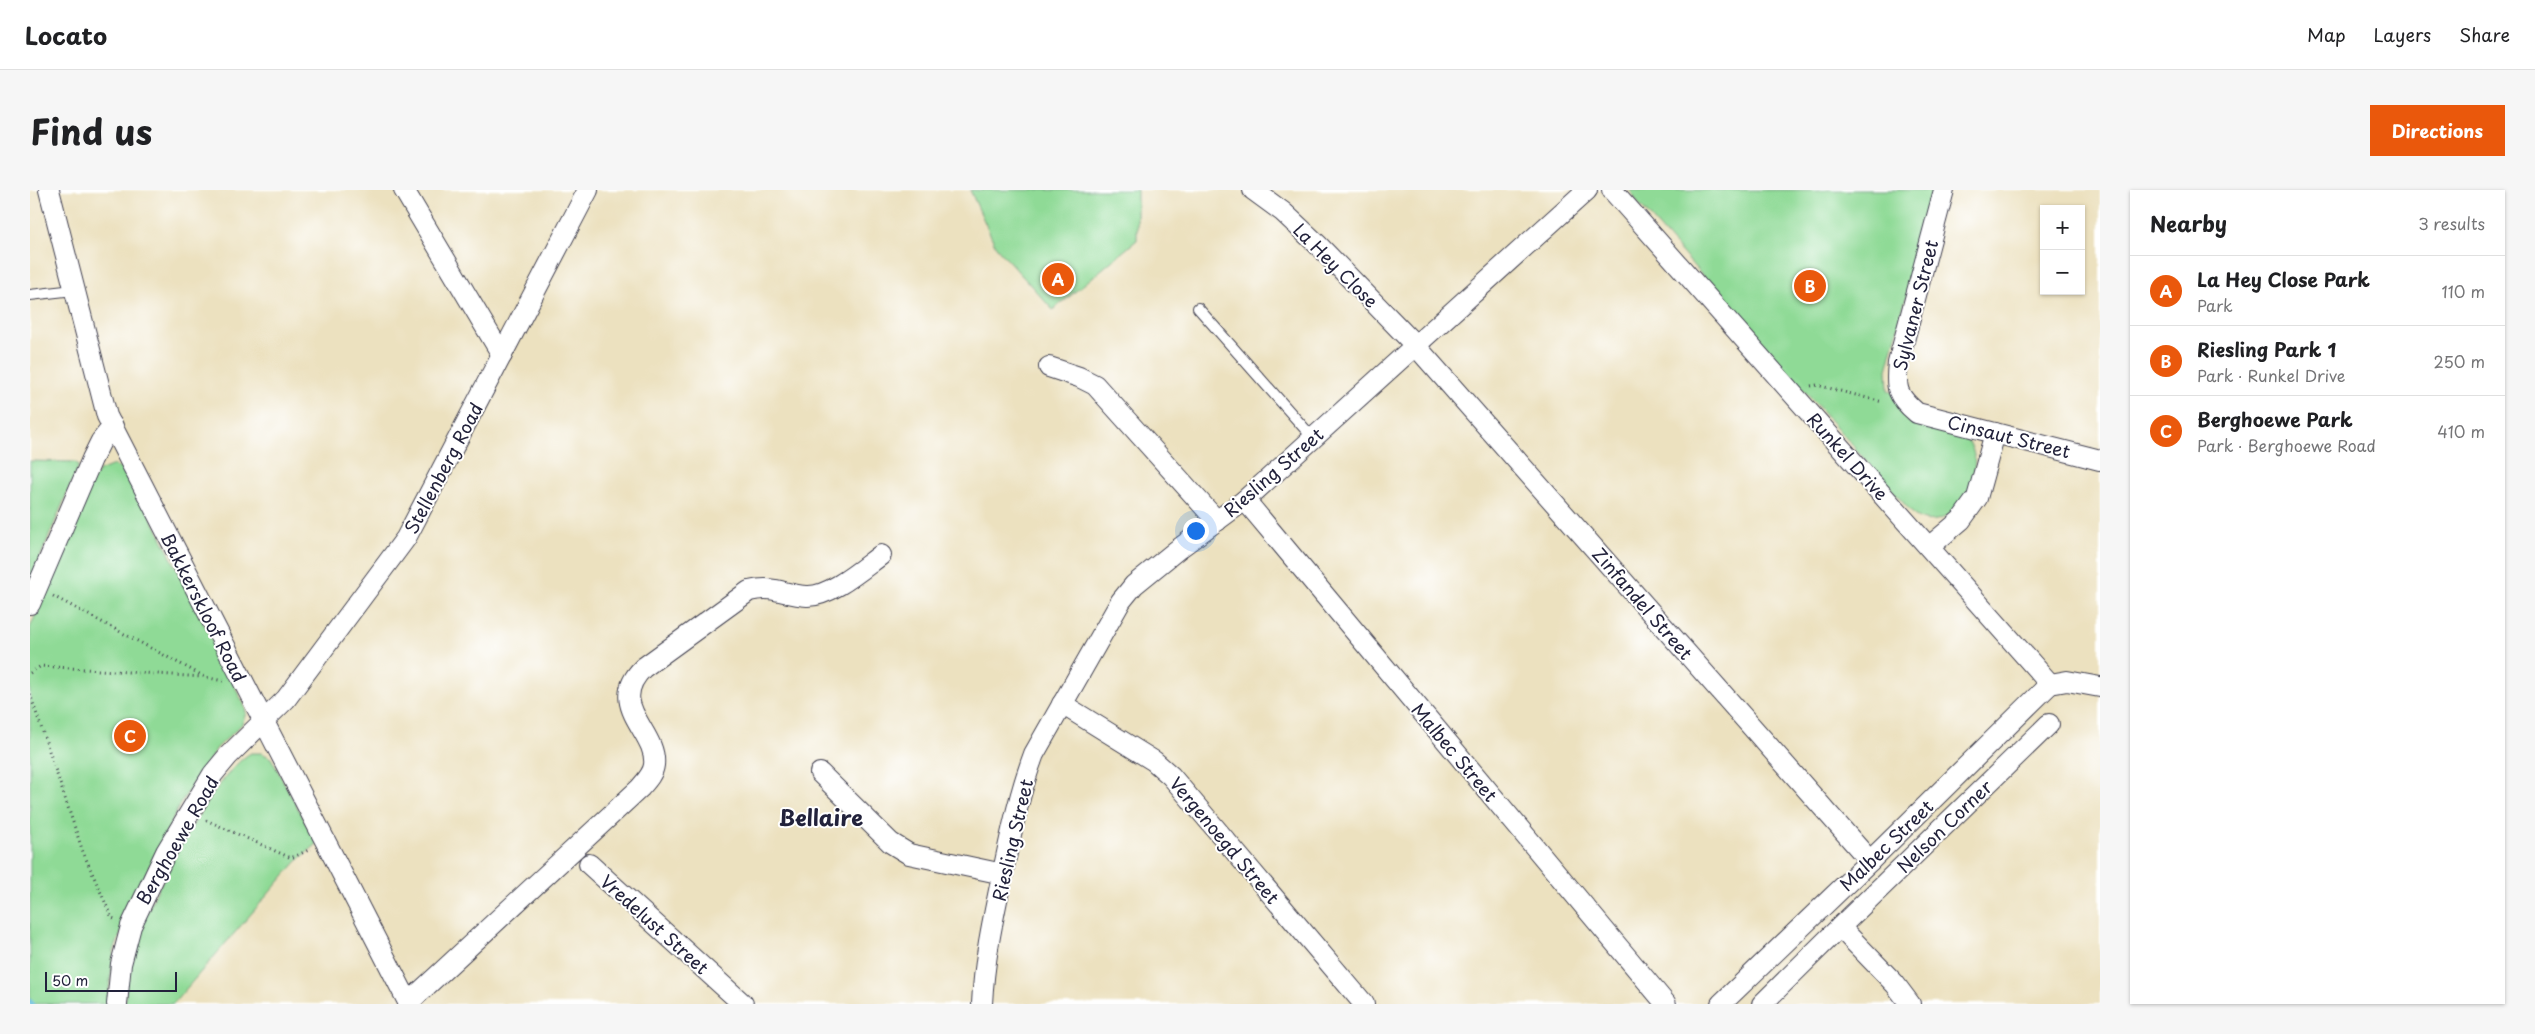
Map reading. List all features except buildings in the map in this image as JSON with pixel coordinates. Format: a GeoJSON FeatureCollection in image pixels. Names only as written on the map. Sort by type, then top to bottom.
{"type":"FeatureCollection","features":[{"type":"Feature","properties":{"kind":"street","name":"Bakkerskloof Road"},"geometry":{"type":"LineString","coordinates":[[49,190],[107,416],[262,723],[409,1004]]}},
{"type":"Feature","properties":{"kind":"street"},"geometry":{"type":"LineString","coordinates":[[404,190],[502,355]]}},
{"type":"Feature","properties":{"kind":"street","name":"Stellenberg Road"},"geometry":{"type":"LineString","coordinates":[[262,723],[286,699],[406,538],[588,190]]}},
{"type":"Feature","properties":{"kind":"street","name":"La Hey Close"},"geometry":{"type":"LineString","coordinates":[[1253,190],[1283,212],[1317,244],[1415,345]]}},
{"type":"Feature","properties":{"kind":"street","name":"Riesling Street"},"geometry":{"type":"LineString","coordinates":[[982,1004],[987,950],[1017,804],[1026,775],[1034,754],[1121,601],[1134,585],[1176,550],[1245,500],[1587,190]]}},
{"type":"Feature","properties":{"kind":"street","name":"Runkel Drive"},"geometry":{"type":"LineString","coordinates":[[1612,190],[2050,684]]}},
{"type":"Feature","properties":{"kind":"street","name":"Sylvaner Street"},"geometry":{"type":"LineString","coordinates":[[1910,407],[1896,381],[1898,363],[1944,190]]}},
{"type":"Feature","properties":{"kind":"street","name":"Zinfandel Street"},"geometry":{"type":"LineString","coordinates":[[1415,345],[1870,861]]}},
{"type":"Feature","properties":{"kind":"street"},"geometry":{"type":"LineString","coordinates":[[1049,368],[1079,377],[1095,385],[1217,520]]}},
{"type":"Feature","properties":{"kind":"street","name":"Cinsaut Street"},"geometry":{"type":"LineString","coordinates":[[1910,407],[1995,433],[2100,460]]}},
{"type":"Feature","properties":{"kind":"street"},"geometry":{"type":"LineString","coordinates":[[33,596],[92,458],[101,441],[113,426]]}},
{"type":"Feature","properties":{"kind":"street"},"geometry":{"type":"LineString","coordinates":[[1929,547],[1961,520],[1973,504],[1995,433]]}},
{"type":"Feature","properties":{"kind":"street","name":"Malbec Street"},"geometry":{"type":"LineString","coordinates":[[1245,500],[1666,1004]]}},
{"type":"Feature","properties":{"kind":"street"},"geometry":{"type":"LineString","coordinates":[[409,1004],[640,788],[650,776],[654,766],[654,755],[632,709],[629,696],[630,686],[634,678],[644,668],[749,591],[764,588],[806,596],[819,595],[881,555]]}},
{"type":"Feature","properties":{"kind":"street"},"geometry":{"type":"LineString","coordinates":[[2050,684],[2067,681],[2100,687]]}},
{"type":"Feature","properties":{"kind":"street","name":"Malbec Street"},"geometry":{"type":"LineString","coordinates":[[1721,1004],[2050,684]]}},
{"type":"Feature","properties":{"kind":"street","name":"Vergenoegd Street"},"geometry":{"type":"LineString","coordinates":[[1062,704],[1154,761],[1171,776],[1364,1004]]}},
{"type":"Feature","properties":{"kind":"street","name":"Berghoewe Road"},"geometry":{"type":"LineString","coordinates":[[117,1004],[121,964],[131,926],[148,885],[189,813],[218,768],[262,723]]}},
{"type":"Feature","properties":{"kind":"street","name":"Nelson Corner"},"geometry":{"type":"LineString","coordinates":[[1762,1004],[2049,724]]}},
{"type":"Feature","properties":{"kind":"street"},"geometry":{"type":"LineString","coordinates":[[820,773],[891,843],[909,854],[1003,874]]}},
{"type":"Feature","properties":{"kind":"street","name":"Vredelust Street"},"geometry":{"type":"LineString","coordinates":[[589,864],[742,1004]]}},
{"type":"Feature","properties":{"kind":"street"},"geometry":{"type":"LineString","coordinates":[[1840,927],[1895,984],[1910,1004]]}},
{"type":"Feature","properties":{"kind":"lane"},"geometry":{"type":"LineString","coordinates":[[30,295],[74,290]]}},
{"type":"Feature","properties":{"kind":"lane"},"geometry":{"type":"LineString","coordinates":[[1198,308],[1313,438]]}},
{"type":"Feature","properties":{"kind":"path"},"geometry":{"type":"LineString","coordinates":[[1789,390],[1817,385],[1890,404],[1910,407]]}},
{"type":"Feature","properties":{"kind":"path"},"geometry":{"type":"LineString","coordinates":[[33,596],[205,677]]}},
{"type":"Feature","properties":{"kind":"path"},"geometry":{"type":"LineString","coordinates":[[30,673],[41,666],[205,677],[244,685]]}},
{"type":"Feature","properties":{"kind":"path"},"geometry":{"type":"LineString","coordinates":[[30,694],[90,868],[112,918],[131,926]]}},
{"type":"Feature","properties":{"kind":"path"},"geometry":{"type":"LineString","coordinates":[[189,813],[291,858],[325,842]]}},
{"type":"Feature","properties":{"kind":"green space"},"geometry":{"type":"Polygon","coordinates":[[[970,190],[1137,190],[1137,240],[1053,310],[996,247],[970,190]]]}},
{"type":"Feature","properties":{"kind":"green space"},"geometry":{"type":"Polygon","coordinates":[[[1630,190],[1934,190],[1887,370],[1888,390],[1964,436],[1972,448],[1975,464],[1972,480],[1966,496],[1956,509],[1944,518],[1930,521],[1915,516],[1637,202],[1630,190]]]}},
{"type":"Feature","properties":{"kind":"green space"},"geometry":{"type":"Polygon","coordinates":[[[30,461],[75,462],[79,465],[30,581],[30,461]]]}},
{"type":"Feature","properties":{"kind":"green space"},"geometry":{"type":"Polygon","coordinates":[[[114,465],[130,474],[245,707],[246,713],[242,724],[217,748],[181,802],[138,890],[114,951],[107,1004],[30,1004],[30,628],[92,481],[99,471],[114,465]]]}},
{"type":"Feature","properties":{"kind":"green space"},"geometry":{"type":"Polygon","coordinates":[[[251,753],[262,753],[271,758],[317,844],[296,862],[173,1004],[125,1004],[130,955],[137,935],[164,878],[181,845],[218,787],[236,765],[251,753]]]}},
{"type":"Feature","properties":{"kind":"place","name":"La Hey Close Park"},"geometry":{"type":"Point","coordinates":[1058,279]}},
{"type":"Feature","properties":{"kind":"place","name":"Riesling Park 1"},"geometry":{"type":"Point","coordinates":[1810,286]}},
{"type":"Feature","properties":{"kind":"place","name":"Berghoewe Park"},"geometry":{"type":"Point","coordinates":[130,736]}},
{"type":"Feature","properties":{"kind":"district","name":"Bellaire"},"geometry":{"type":"Point","coordinates":[821,816]}}]}
